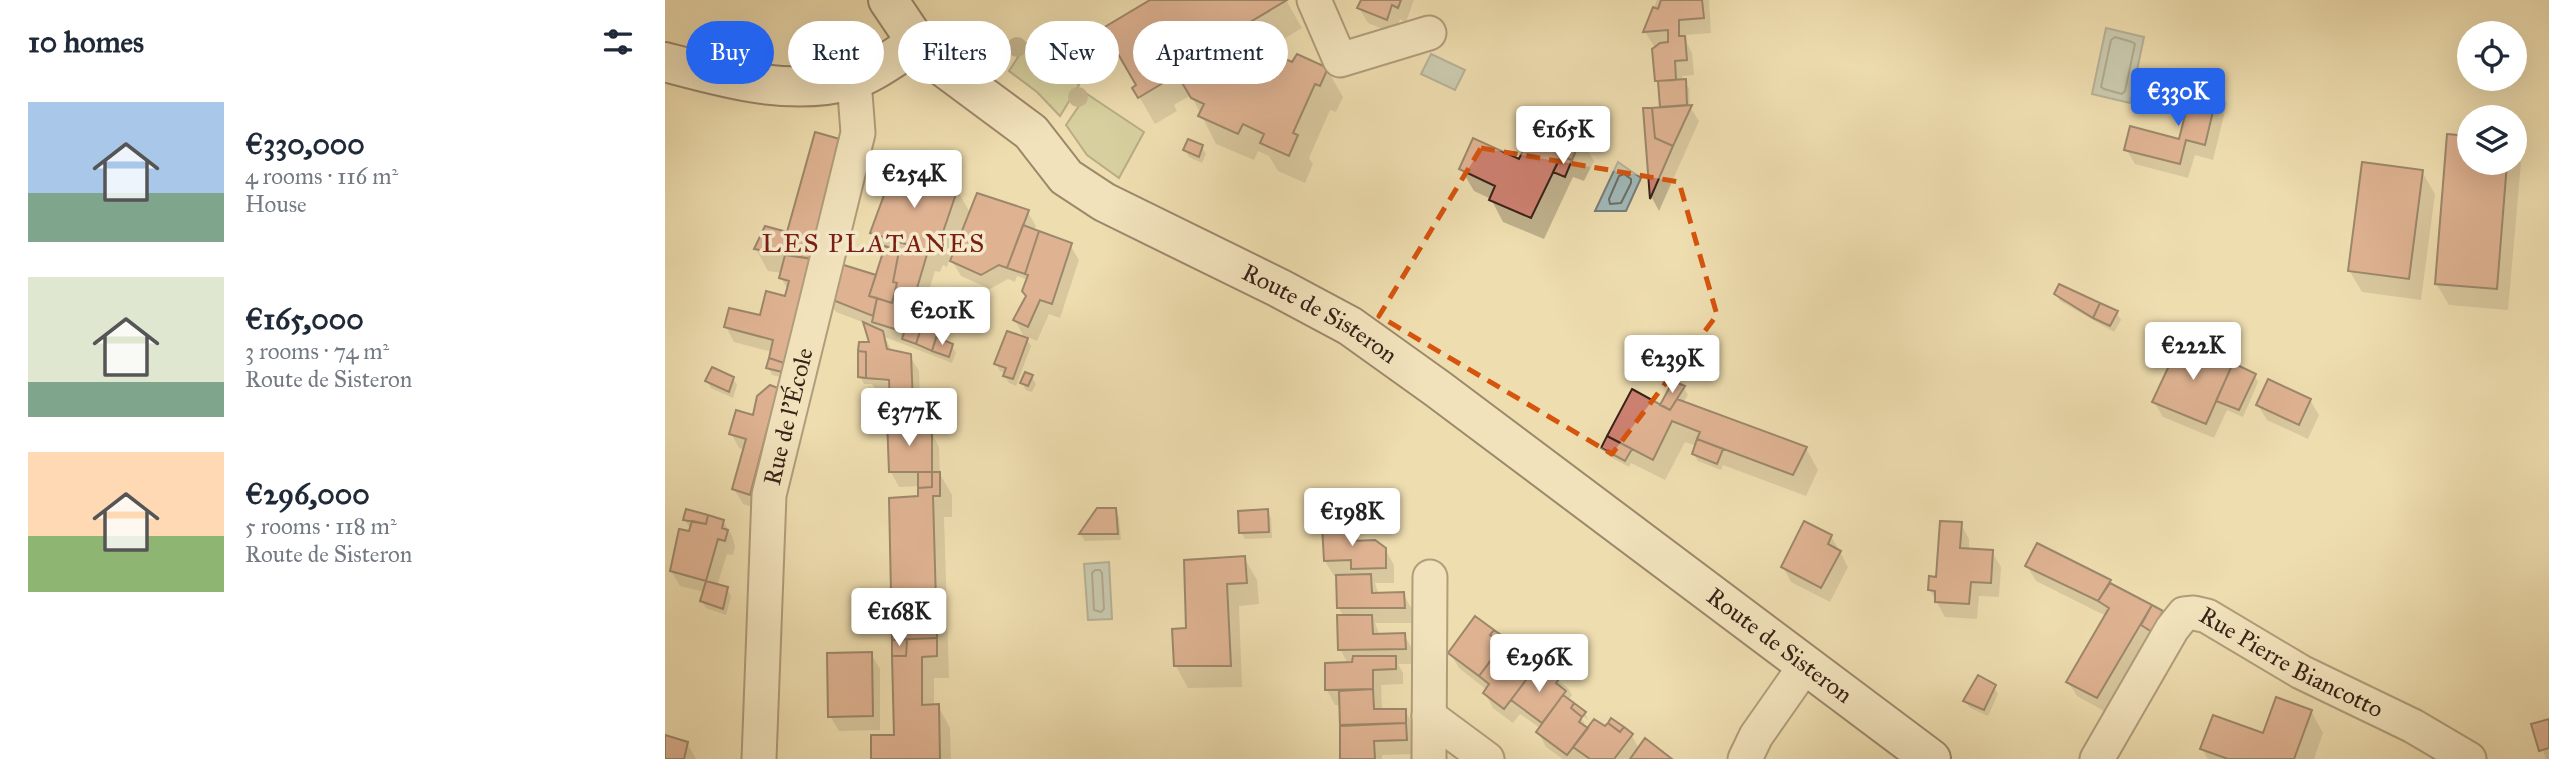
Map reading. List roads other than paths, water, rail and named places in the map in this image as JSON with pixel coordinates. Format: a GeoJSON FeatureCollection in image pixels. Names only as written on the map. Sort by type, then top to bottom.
{"type":"FeatureCollection","features":[{"type":"Feature","properties":{"kind":"main road","name":"Route de Sisteron"},"geometry":{"type":"LineString","coordinates":[[893,2],[905,21]]}},
{"type":"Feature","properties":{"kind":"main road"},"geometry":{"type":"LineString","coordinates":[[665,62],[733,80],[795,87],[830,84]]}},
{"type":"Feature","properties":{"kind":"main road","name":"Route de Sisteron"},"geometry":{"type":"LineString","coordinates":[[966,84],[1031,132],[1066,177],[1104,202],[1350,326],[1931,759]]}},
{"type":"Feature","properties":{"kind":"street"},"geometry":{"type":"LineString","coordinates":[[1314,0],[1340,60],[1429,33]]}},
{"type":"Feature","properties":{"kind":"street","name":"Rue de l'École"},"geometry":{"type":"LineString","coordinates":[[759,759],[769,495],[858,133],[854,84]]}},
{"type":"Feature","properties":{"kind":"street"},"geometry":{"type":"LineString","coordinates":[[1429,759],[1430,577]]}},
{"type":"Feature","properties":{"kind":"street","name":"Rue Pierre Biancotto"},"geometry":{"type":"LineString","coordinates":[[2097,759],[2172,629],[2184,614],[2194,613],[2207,616],[2301,671],[2413,726],[2469,759]]}},
{"type":"Feature","properties":{"kind":"street"},"geometry":{"type":"LineString","coordinates":[[1745,759],[1756,736],[1805,666]]}},
{"type":"Feature","properties":{"kind":"street"},"geometry":{"type":"LineString","coordinates":[[1429,716],[1487,759]]}},
{"type":"Feature","properties":{"kind":"water"},"geometry":{"type":"Polygon","coordinates":[[[2106,28],[2144,37],[2130,103],[2092,94],[2106,28]]]}},
{"type":"Feature","properties":{"kind":"water"},"geometry":{"type":"Polygon","coordinates":[[[1431,54],[1465,70],[1455,90],[1421,74],[1431,54]]]}},
{"type":"Feature","properties":{"kind":"water"},"geometry":{"type":"Polygon","coordinates":[[[1618,162],[1641,178],[1626,211],[1595,211],[1618,162]]]}},
{"type":"Feature","properties":{"kind":"water"},"geometry":{"type":"Polygon","coordinates":[[[1109,562],[1112,619],[1088,620],[1084,564],[1109,562]]]}},
{"type":"Feature","properties":{"kind":"district","name":"LES PLATANES"},"geometry":{"type":"Point","coordinates":[874,243]}}]}
